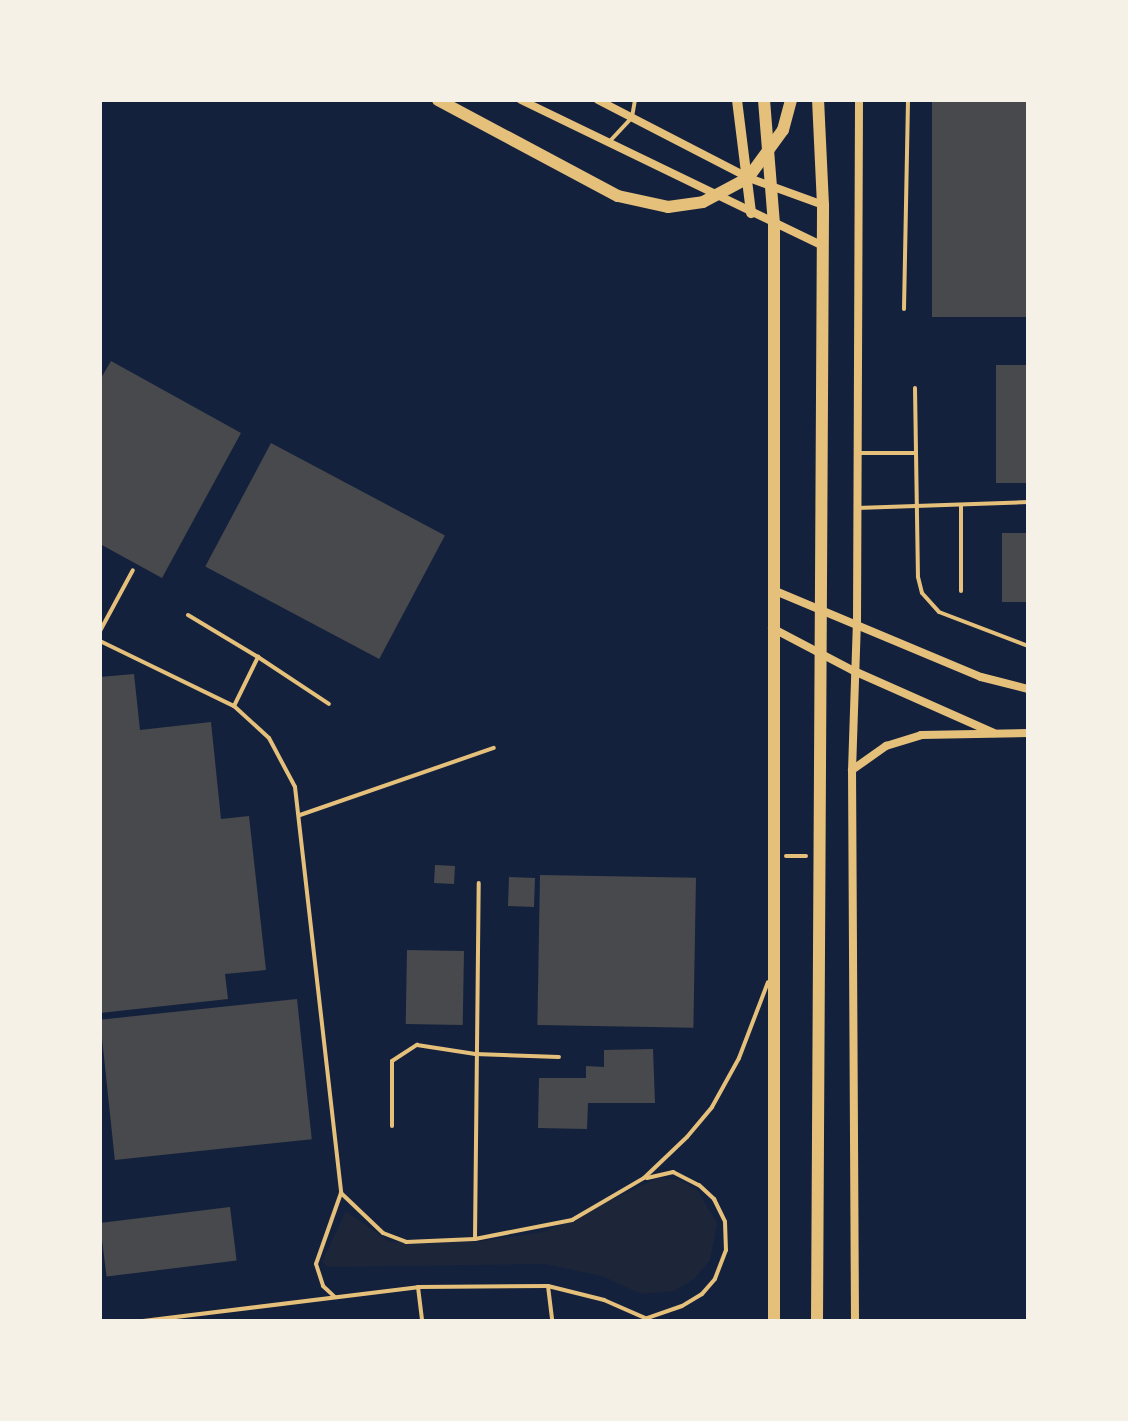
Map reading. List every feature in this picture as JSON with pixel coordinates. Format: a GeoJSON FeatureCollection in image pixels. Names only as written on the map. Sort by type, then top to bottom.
{"type":"FeatureCollection","features":[{"type":"Feature","properties":{"kind":"main road"},"geometry":{"type":"LineString","coordinates":[[438,100],[618,196],[668,207],[703,202],[748,178],[784,130],[791,100]]}},
{"type":"Feature","properties":{"kind":"main road"},"geometry":{"type":"LineString","coordinates":[[764,100],[774,224],[774,1321]]}},
{"type":"Feature","properties":{"kind":"main road"},"geometry":{"type":"LineString","coordinates":[[817,1321],[823,205],[818,100]]}},
{"type":"Feature","properties":{"kind":"street"},"geometry":{"type":"LineString","coordinates":[[521,100],[607,145],[821,245]]}},
{"type":"Feature","properties":{"kind":"street"},"geometry":{"type":"LineString","coordinates":[[598,100],[749,178],[823,205]]}},
{"type":"Feature","properties":{"kind":"street"},"geometry":{"type":"LineString","coordinates":[[737,100],[751,212]]}},
{"type":"Feature","properties":{"kind":"street"},"geometry":{"type":"LineString","coordinates":[[855,1321],[852,771],[857,624],[859,100]]}},
{"type":"Feature","properties":{"kind":"street"},"geometry":{"type":"LineString","coordinates":[[773,590],[981,677],[1028,689]]}},
{"type":"Feature","properties":{"kind":"street"},"geometry":{"type":"LineString","coordinates":[[772,628],[854,671],[994,733]]}},
{"type":"Feature","properties":{"kind":"street"},"geometry":{"type":"LineString","coordinates":[[852,771],[903,739],[1028,733]]}},
{"type":"Feature","properties":{"kind":"lane"},"geometry":{"type":"LineString","coordinates":[[607,145],[632,117],[636,100]]}},
{"type":"Feature","properties":{"kind":"lane"},"geometry":{"type":"LineString","coordinates":[[904,309],[908,100]]}},
{"type":"Feature","properties":{"kind":"lane"},"geometry":{"type":"LineString","coordinates":[[915,388],[918,576],[926,601],[939,612],[1028,646]]}},
{"type":"Feature","properties":{"kind":"lane"},"geometry":{"type":"LineString","coordinates":[[858,453],[916,453]]}},
{"type":"Feature","properties":{"kind":"lane"},"geometry":{"type":"LineString","coordinates":[[858,508],[1028,502]]}},
{"type":"Feature","properties":{"kind":"lane"},"geometry":{"type":"LineString","coordinates":[[961,506],[961,591]]}},
{"type":"Feature","properties":{"kind":"lane"},"geometry":{"type":"LineString","coordinates":[[100,630],[133,570]]}},
{"type":"Feature","properties":{"kind":"lane"},"geometry":{"type":"LineString","coordinates":[[188,616],[329,704]]}},
{"type":"Feature","properties":{"kind":"lane"},"geometry":{"type":"LineString","coordinates":[[100,641],[234,706],[269,738],[285,761],[300,815],[341,1193],[316,1264],[318,1276],[335,1298]]}},
{"type":"Feature","properties":{"kind":"lane"},"geometry":{"type":"LineString","coordinates":[[234,706],[258,657]]}},
{"type":"Feature","properties":{"kind":"lane"},"geometry":{"type":"LineString","coordinates":[[300,815],[494,748]]}},
{"type":"Feature","properties":{"kind":"lane"},"geometry":{"type":"LineString","coordinates":[[475,1240],[479,883]]}},
{"type":"Feature","properties":{"kind":"lane"},"geometry":{"type":"LineString","coordinates":[[341,1193],[383,1233],[406,1242],[475,1240],[572,1220],[644,1178],[712,1107],[739,1058],[776,966]]}},
{"type":"Feature","properties":{"kind":"lane"},"geometry":{"type":"LineString","coordinates":[[392,1126],[392,1061],[417,1045],[475,1054],[558,1056]]}},
{"type":"Feature","properties":{"kind":"lane"},"geometry":{"type":"LineString","coordinates":[[143,1321],[418,1288],[548,1286],[604,1300],[650,1319],[702,1294],[715,1279],[726,1250],[726,1236],[725,1222],[714,1199],[699,1186],[673,1172],[644,1178]]}},
{"type":"Feature","properties":{"kind":"lane"},"geometry":{"type":"LineString","coordinates":[[548,1286],[552,1321]]}},
{"type":"Feature","properties":{"kind":"lane"},"geometry":{"type":"LineString","coordinates":[[418,1288],[422,1321]]}},
{"type":"Feature","properties":{"kind":"lane"},"geometry":{"type":"LineString","coordinates":[[242,1310],[244,1321]]}},
{"type":"Feature","properties":{"kind":"path"},"geometry":{"type":"LineString","coordinates":[[778,856],[816,856]]}},
{"type":"Feature","properties":{"kind":"shaded area"},"geometry":{"type":"Polygon","coordinates":[[[658,1178],[679,1180],[697,1190],[717,1223],[710,1260],[694,1279],[674,1291],[641,1294],[602,1276],[545,1264],[328,1267],[322,1262],[346,1211],[389,1242],[476,1242],[543,1232],[658,1178]]]}},
{"type":"Feature","properties":{"kind":"building"},"geometry":{"type":"Polygon","coordinates":[[[932,100],[1028,100],[1028,317],[932,317],[932,100]]]}},
{"type":"Feature","properties":{"kind":"building"},"geometry":{"type":"Polygon","coordinates":[[[111,361],[241,433],[162,578],[100,544],[100,380],[111,361]]]}},
{"type":"Feature","properties":{"kind":"building"},"geometry":{"type":"Polygon","coordinates":[[[996,365],[1028,365],[1028,483],[996,483],[996,365]]]}},
{"type":"Feature","properties":{"kind":"building"},"geometry":{"type":"Polygon","coordinates":[[[271,443],[445,535],[379,659],[205,567],[271,443]]]}},
{"type":"Feature","properties":{"kind":"building"},"geometry":{"type":"Polygon","coordinates":[[[1002,533],[1028,533],[1028,602],[1002,602],[1002,533]]]}},
{"type":"Feature","properties":{"kind":"building"},"geometry":{"type":"Polygon","coordinates":[[[134,674],[140,730],[211,722],[221,819],[249,816],[266,970],[225,974],[228,999],[100,1013],[100,677],[134,674]]]}},
{"type":"Feature","properties":{"kind":"building"},"geometry":{"type":"Polygon","coordinates":[[[435,865],[455,866],[454,884],[434,883],[435,865]]]}},
{"type":"Feature","properties":{"kind":"building"},"geometry":{"type":"Polygon","coordinates":[[[540,875],[696,878],[693,1028],[537,1025],[540,875]]]}},
{"type":"Feature","properties":{"kind":"building"},"geometry":{"type":"Polygon","coordinates":[[[509,877],[535,878],[534,907],[508,906],[509,877]]]}},
{"type":"Feature","properties":{"kind":"building"},"geometry":{"type":"Polygon","coordinates":[[[407,950],[464,951],[463,1025],[406,1024],[407,950]]]}},
{"type":"Feature","properties":{"kind":"building"},"geometry":{"type":"Polygon","coordinates":[[[297,999],[312,1139],[115,1160],[100,1020],[297,999]]]}},
{"type":"Feature","properties":{"kind":"building"},"geometry":{"type":"Polygon","coordinates":[[[653,1049],[655,1103],[588,1103],[587,1129],[538,1128],[539,1078],[586,1078],[586,1066],[604,1067],[604,1050],[653,1049]]]}},
{"type":"Feature","properties":{"kind":"building"},"geometry":{"type":"Polygon","coordinates":[[[230,1207],[237,1261],[107,1277],[100,1223],[230,1207]]]}}]}
